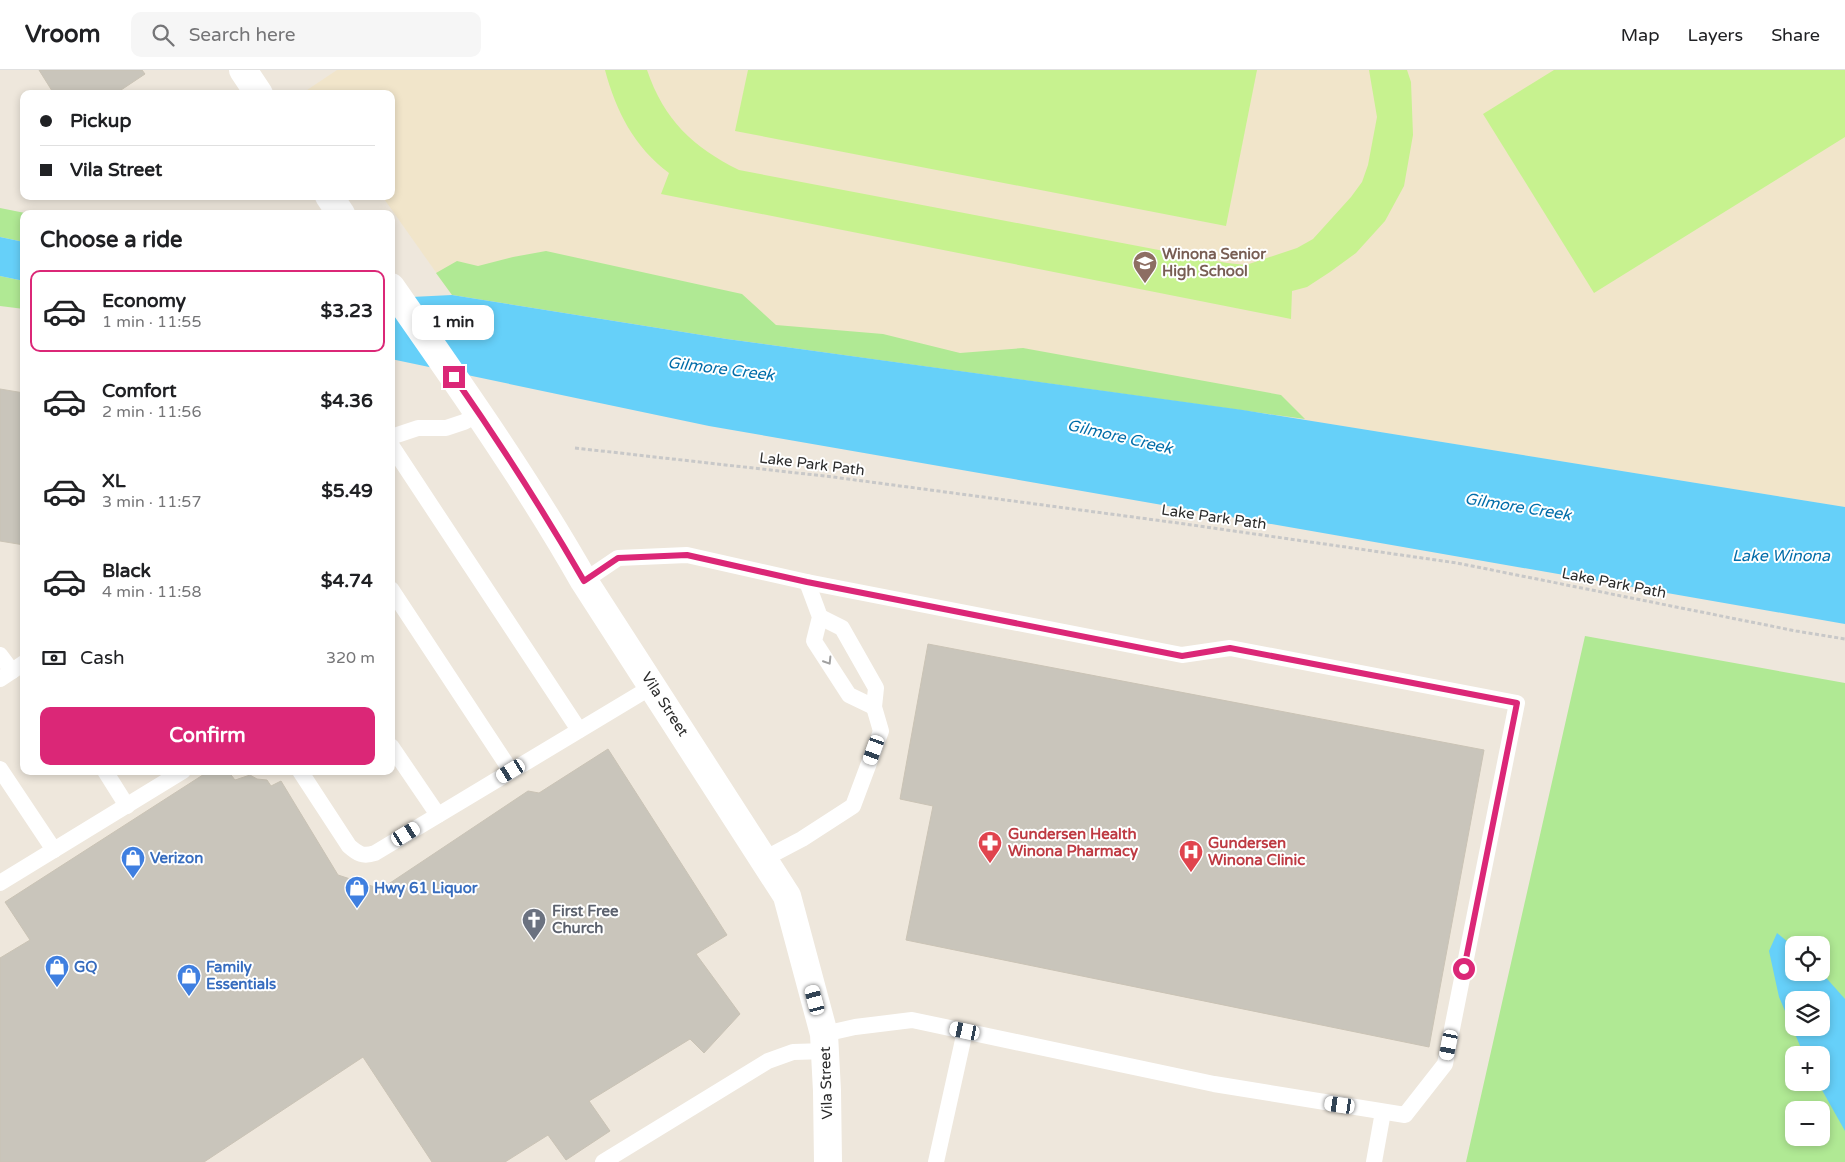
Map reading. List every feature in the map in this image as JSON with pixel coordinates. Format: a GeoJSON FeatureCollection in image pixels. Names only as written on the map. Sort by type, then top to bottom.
{"type":"FeatureCollection","features":[{"type":"Feature","properties":{"kind":"street"},"geometry":{"type":"LineString","coordinates":[[243,70],[256,90]]}},
{"type":"Feature","properties":{"kind":"street","name":"Vila Street"},"geometry":{"type":"LineString","coordinates":[[395,293],[477,411],[787,896],[825,1042],[828,1162]]}},
{"type":"Feature","properties":{"kind":"lane"},"geometry":{"type":"LineString","coordinates":[[395,436],[418,428],[446,428],[464,422],[477,411]]}},
{"type":"Feature","properties":{"kind":"lane"},"geometry":{"type":"LineString","coordinates":[[395,451],[579,730]]}},
{"type":"Feature","properties":{"kind":"lane"},"geometry":{"type":"LineString","coordinates":[[584,581],[618,558],[687,555],[807,582],[1182,656],[1230,648],[1517,703],[1445,1064],[1405,1115],[1214,1084],[912,1020],[856,1027],[825,1042],[768,1061],[603,1162]]}},
{"type":"Feature","properties":{"kind":"lane"},"geometry":{"type":"LineString","coordinates":[[807,582],[820,617],[814,641],[849,695],[874,707]]}},
{"type":"Feature","properties":{"kind":"lane"},"geometry":{"type":"LineString","coordinates":[[395,595],[511,771]]}},
{"type":"Feature","properties":{"kind":"lane"},"geometry":{"type":"LineString","coordinates":[[764,859],[802,839],[853,806],[881,731],[874,707],[876,688],[842,628],[820,617]]}},
{"type":"Feature","properties":{"kind":"lane"},"geometry":{"type":"LineString","coordinates":[[0,654],[12,671]]}},
{"type":"Feature","properties":{"kind":"lane"},"geometry":{"type":"LineString","coordinates":[[303,775],[349,846],[358,854],[365,856],[375,853],[653,686]]}},
{"type":"Feature","properties":{"kind":"lane"},"geometry":{"type":"LineString","coordinates":[[395,752],[438,815]]}},
{"type":"Feature","properties":{"kind":"lane"},"geometry":{"type":"LineString","coordinates":[[0,769],[54,850]]}},
{"type":"Feature","properties":{"kind":"lane"},"geometry":{"type":"LineString","coordinates":[[108,775],[127,806]]}},
{"type":"Feature","properties":{"kind":"lane"},"geometry":{"type":"LineString","coordinates":[[0,883],[177,775]]}},
{"type":"Feature","properties":{"kind":"lane"},"geometry":{"type":"LineString","coordinates":[[936,1162],[965,1031]]}},
{"type":"Feature","properties":{"kind":"lane"},"geometry":{"type":"LineString","coordinates":[[1374,1162],[1383,1112]]}},
{"type":"Feature","properties":{"kind":"path","name":"Lake Park Path"},"geometry":{"type":"LineString","coordinates":[[575,448],[834,477],[1457,563],[1786,629],[1845,639]]}},
{"type":"Feature","properties":{"kind":"shaded area","name":"Winona Senior High School"},"geometry":{"type":"Polygon","coordinates":[[[337,70],[1845,70],[1845,507],[1243,410],[727,339],[452,295],[395,214],[395,210],[392,210],[385,200],[395,200],[395,90],[307,90],[337,70]]]}},
{"type":"Feature","properties":{"kind":"green space"},"geometry":{"type":"Polygon","coordinates":[[[605,70],[647,70],[662,103],[671,118],[682,130],[708,152],[739,170],[1227,263],[1246,265],[1297,248],[1313,239],[1362,182],[1368,165],[1377,117],[1369,70],[1407,70],[1411,82],[1413,135],[1404,186],[1385,221],[1356,253],[1307,287],[1292,291],[1291,319],[661,194],[669,173],[636,140],[621,114],[605,70]]]}},
{"type":"Feature","properties":{"kind":"green space"},"geometry":{"type":"Polygon","coordinates":[[[748,70],[1257,70],[1226,226],[735,131],[748,70]]]}},
{"type":"Feature","properties":{"kind":"green space"},"geometry":{"type":"Polygon","coordinates":[[[1554,70],[1845,70],[1845,137],[1594,293],[1483,114],[1554,70]]]}},
{"type":"Feature","properties":{"kind":"green space"},"geometry":{"type":"Polygon","coordinates":[[[0,208],[20,212],[20,241],[0,237],[0,208]]]}},
{"type":"Feature","properties":{"kind":"green space"},"geometry":{"type":"Polygon","coordinates":[[[546,251],[742,294],[776,325],[883,334],[960,353],[1023,348],[1281,395],[1305,419],[727,339],[452,295],[436,273],[457,261],[478,266],[546,251]]]}},
{"type":"Feature","properties":{"kind":"green space"},"geometry":{"type":"Polygon","coordinates":[[[0,276],[20,280],[20,308],[0,306],[0,276]]]}},
{"type":"Feature","properties":{"kind":"green space"},"geometry":{"type":"Polygon","coordinates":[[[1585,636],[1845,683],[1845,1162],[1466,1162],[1585,636]]]}},
{"type":"Feature","properties":{"kind":"water"},"geometry":{"type":"Polygon","coordinates":[[[0,237],[20,241],[20,280],[0,276],[0,237]]]}},
{"type":"Feature","properties":{"kind":"water","name":"Lake Winona"},"geometry":{"type":"Polygon","coordinates":[[[452,295],[727,339],[1243,410],[1845,507],[1845,624],[709,426],[395,360],[395,298],[452,295]]]}},
{"type":"Feature","properties":{"kind":"water"},"geometry":{"type":"Polygon","coordinates":[[[1777,933],[1785,940],[1785,981],[1829,981],[1845,999],[1845,1131],[1830,1101],[1822,1091],[1830,1091],[1830,1046],[1800,1046],[1796,1036],[1830,1036],[1830,991],[1785,991],[1785,1011],[1779,997],[1769,951],[1777,933]]]}},
{"type":"Feature","properties":{"kind":"building"},"geometry":{"type":"Polygon","coordinates":[[[39,70],[142,70],[145,74],[121,90],[52,90],[39,70]]]}},
{"type":"Feature","properties":{"kind":"building"},"geometry":{"type":"Polygon","coordinates":[[[0,389],[20,392],[20,544],[0,541],[0,389]]]}},
{"type":"Feature","properties":{"kind":"building","name":"Gundersen Winona Clinic"},"geometry":{"type":"Polygon","coordinates":[[[928,644],[1484,750],[1429,1047],[906,940],[933,806],[900,799],[928,644]]]}},
{"type":"Feature","properties":{"kind":"building"},"geometry":{"type":"Polygon","coordinates":[[[608,749],[727,935],[696,954],[740,1014],[704,1053],[690,1039],[589,1101],[610,1131],[566,1160],[548,1135],[505,1162],[432,1162],[363,1057],[204,1162],[0,1162],[0,958],[30,940],[5,902],[203,775],[231,775],[235,780],[250,775],[257,779],[267,780],[271,786],[281,781],[338,875],[381,889],[528,791],[539,793],[608,749]]]}},
{"type":"Feature","properties":{"kind":"place","name":"Winona Senior High School"},"geometry":{"type":"Point","coordinates":[1145,284]}},
{"type":"Feature","properties":{"kind":"place","name":"Gundersen Health Winona Pharmacy"},"geometry":{"type":"Point","coordinates":[990,864]}},
{"type":"Feature","properties":{"kind":"place","name":"Gundersen Winona Clinic"},"geometry":{"type":"Point","coordinates":[1191,873]}},
{"type":"Feature","properties":{"kind":"place","name":"Verizon"},"geometry":{"type":"Point","coordinates":[133,879]}},
{"type":"Feature","properties":{"kind":"place","name":"Hwy 61 Liquor"},"geometry":{"type":"Point","coordinates":[357,909]}},
{"type":"Feature","properties":{"kind":"place","name":"First Free Church"},"geometry":{"type":"Point","coordinates":[534,941]}},
{"type":"Feature","properties":{"kind":"place","name":"GQ"},"geometry":{"type":"Point","coordinates":[57,988]}},
{"type":"Feature","properties":{"kind":"place","name":"Family Essentials"},"geometry":{"type":"Point","coordinates":[189,997]}},
{"type":"Feature","properties":{"kind":"route"},"geometry":{"type":"LineString","coordinates":[[454,377],[476,408],[569,554],[584,581],[618,558],[687,555],[807,582],[1182,656],[1230,648],[1517,703],[1464,969]]}},
{"type":"Feature","properties":{"kind":"water label","name":"Gilmore Creek"},"geometry":{"type":"Point","coordinates":[721,368]}},
{"type":"Feature","properties":{"kind":"water label","name":"Gilmore Creek"},"geometry":{"type":"Point","coordinates":[1120,436]}},
{"type":"Feature","properties":{"kind":"water label","name":"Gilmore Creek"},"geometry":{"type":"Point","coordinates":[1518,506]}}]}
